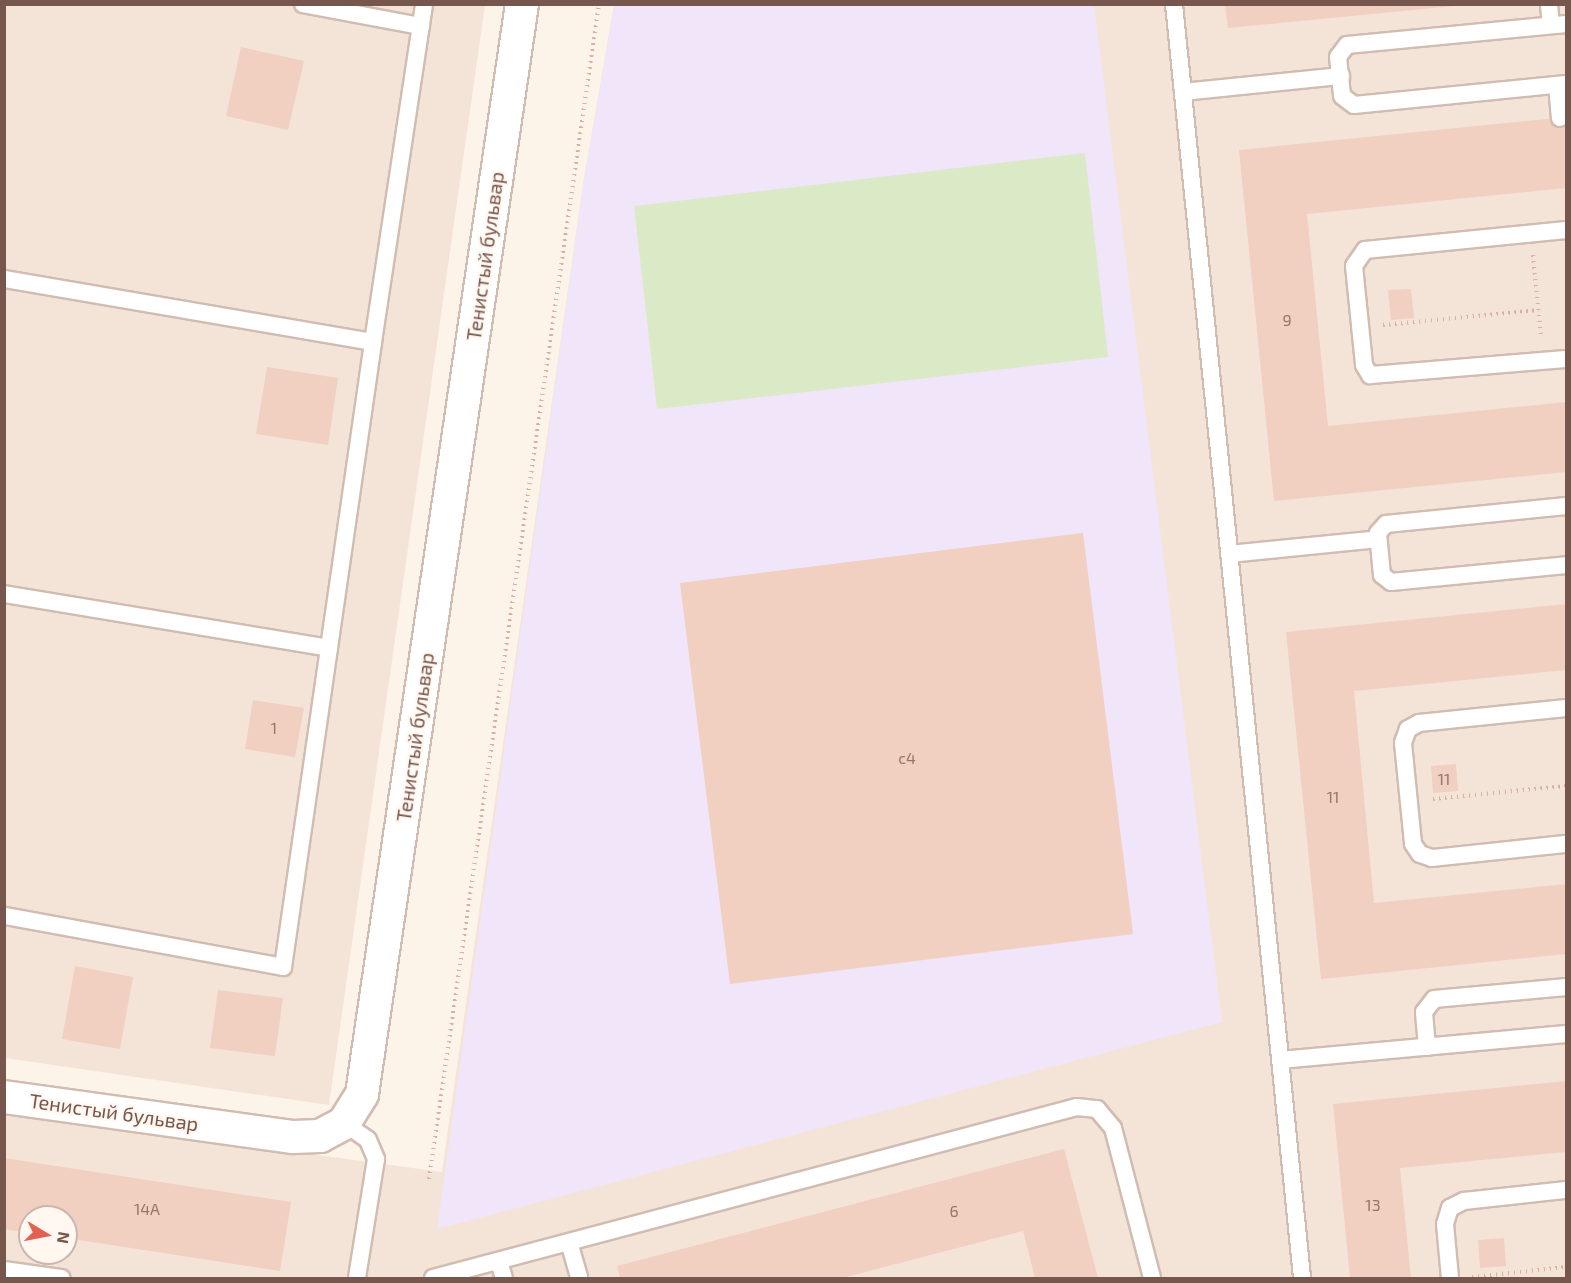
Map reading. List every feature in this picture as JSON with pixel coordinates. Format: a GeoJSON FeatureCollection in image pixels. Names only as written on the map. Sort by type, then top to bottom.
{"type":"FeatureCollection","features":[{"type":"Feature","properties":{"kind":"street","name":"Тенистый бульвар"},"geometry":{"type":"LineString","coordinates":[[4,1097],[293,1137],[320,1136],[344,1123],[362,1094],[522,4]]}},
{"type":"Feature","properties":{"kind":"lane"},"geometry":{"type":"LineString","coordinates":[[303,4],[421,26]]}},
{"type":"Feature","properties":{"kind":"lane"},"geometry":{"type":"LineString","coordinates":[[4,916],[283,967],[424,4]]}},
{"type":"Feature","properties":{"kind":"lane"},"geometry":{"type":"LineString","coordinates":[[1174,4],[1302,1278]]}},
{"type":"Feature","properties":{"kind":"lane"},"geometry":{"type":"LineString","coordinates":[[1549,4],[1559,24],[1347,45],[1338,57],[1342,96],[1354,105],[1562,85],[1560,118]]}},
{"type":"Feature","properties":{"kind":"lane"},"geometry":{"type":"LineString","coordinates":[[1183,92],[1341,76]]}},
{"type":"Feature","properties":{"kind":"lane"},"geometry":{"type":"LineString","coordinates":[[1566,230],[1365,250],[1354,266],[1364,365],[1370,375],[1380,378],[1566,359]]}},
{"type":"Feature","properties":{"kind":"lane"},"geometry":{"type":"LineString","coordinates":[[4,279],[373,342]]}},
{"type":"Feature","properties":{"kind":"lane"},"geometry":{"type":"LineString","coordinates":[[1566,506],[1386,524],[1380,527],[1378,539],[1382,575],[1391,582],[1566,565]]}},
{"type":"Feature","properties":{"kind":"lane"},"geometry":{"type":"LineString","coordinates":[[1229,554],[1378,539]]}},
{"type":"Feature","properties":{"kind":"lane"},"geometry":{"type":"LineString","coordinates":[[4,594],[329,648]]}},
{"type":"Feature","properties":{"kind":"lane"},"geometry":{"type":"LineString","coordinates":[[1566,708],[1414,726],[1403,743],[1413,844],[1420,854],[1432,858],[1566,844]]}},
{"type":"Feature","properties":{"kind":"lane"},"geometry":{"type":"LineString","coordinates":[[1427,1047],[1424,1012],[1434,999],[1566,987]]}},
{"type":"Feature","properties":{"kind":"lane"},"geometry":{"type":"LineString","coordinates":[[1280,1060],[1566,1034]]}},
{"type":"Feature","properties":{"kind":"lane"},"geometry":{"type":"LineString","coordinates":[[433,1278],[1077,1107],[1097,1109],[1113,1128],[1152,1278]]}},
{"type":"Feature","properties":{"kind":"lane"},"geometry":{"type":"LineString","coordinates":[[344,1123],[368,1140],[376,1159],[357,1278]]}},
{"type":"Feature","properties":{"kind":"lane"},"geometry":{"type":"LineString","coordinates":[[1450,1278],[1445,1224],[1450,1208],[1464,1201],[1566,1190]]}},
{"type":"Feature","properties":{"kind":"lane"},"geometry":{"type":"LineString","coordinates":[[569,1242],[579,1278]]}},
{"type":"Feature","properties":{"kind":"lane"},"geometry":{"type":"LineString","coordinates":[[499,1261],[504,1278]]}},
{"type":"Feature","properties":{"kind":"lane"},"geometry":{"type":"LineString","coordinates":[[4,1270],[61,1278]]}},
{"type":"Feature","properties":{"kind":"path"},"geometry":{"type":"LineString","coordinates":[[429,1179],[599,4]]}},
{"type":"Feature","properties":{"kind":"path"},"geometry":{"type":"LineString","coordinates":[[1531,234],[1543,362]]}},
{"type":"Feature","properties":{"kind":"path"},"geometry":{"type":"LineString","coordinates":[[1360,328],[1538,310]]}},
{"type":"Feature","properties":{"kind":"path"},"geometry":{"type":"LineString","coordinates":[[1408,801],[1566,786]]}},
{"type":"Feature","properties":{"kind":"path"},"geometry":{"type":"LineString","coordinates":[[1459,1278],[1566,1267]]}},
{"type":"Feature","properties":{"kind":"shaded area"},"geometry":{"type":"Polygon","coordinates":[[[5,5],[485,5],[329,1105],[5,1058],[5,5]]]}},
{"type":"Feature","properties":{"kind":"shaded area"},"geometry":{"type":"Polygon","coordinates":[[[614,5],[1566,5],[1566,1278],[5,1278],[5,1112],[442,1172],[583,185],[614,5]]]}},
{"type":"Feature","properties":{"kind":"shaded area"},"geometry":{"type":"Polygon","coordinates":[[[614,5],[1094,5],[1222,1022],[437,1229],[583,185],[614,5]]]}},
{"type":"Feature","properties":{"kind":"green space"},"geometry":{"type":"Polygon","coordinates":[[[1085,153],[1108,357],[657,409],[634,206],[1085,153]]]}},
{"type":"Feature","properties":{"kind":"building"},"geometry":{"type":"Polygon","coordinates":[[[1225,4],[1454,4],[1454,6],[1228,28],[1225,4]]]}},
{"type":"Feature","properties":{"kind":"building"},"geometry":{"type":"Polygon","coordinates":[[[241,47],[304,61],[288,130],[226,116],[241,47]]]}},
{"type":"Feature","properties":{"kind":"building"},"geometry":{"type":"Polygon","coordinates":[[[1566,117],[1566,188],[1307,214],[1328,426],[1566,402],[1566,472],[1274,501],[1239,150],[1566,117]]]}},
{"type":"Feature","properties":{"kind":"building"},"geometry":{"type":"Polygon","coordinates":[[[1411,289],[1414,318],[1391,320],[1388,290],[1411,289]]]}},
{"type":"Feature","properties":{"kind":"building"},"geometry":{"type":"Polygon","coordinates":[[[267,367],[338,378],[328,445],[256,434],[267,367]]]}},
{"type":"Feature","properties":{"kind":"building"},"geometry":{"type":"Polygon","coordinates":[[[1083,533],[1133,934],[730,984],[680,583],[1083,533]]]}},
{"type":"Feature","properties":{"kind":"building"},"geometry":{"type":"Polygon","coordinates":[[[1566,604],[1566,670],[1354,691],[1374,903],[1566,884],[1566,954],[1321,979],[1286,632],[1566,604]]]}},
{"type":"Feature","properties":{"kind":"building"},"geometry":{"type":"Polygon","coordinates":[[[253,700],[304,708],[295,757],[245,749],[253,700]]]}},
{"type":"Feature","properties":{"kind":"building"},"geometry":{"type":"Polygon","coordinates":[[[1456,764],[1458,791],[1433,793],[1431,766],[1456,764]]]}},
{"type":"Feature","properties":{"kind":"building"},"geometry":{"type":"Polygon","coordinates":[[[75,966],[133,977],[120,1049],[62,1039],[75,966]]]}},
{"type":"Feature","properties":{"kind":"building"},"geometry":{"type":"Polygon","coordinates":[[[218,990],[283,998],[275,1056],[210,1048],[218,990]]]}},
{"type":"Feature","properties":{"kind":"building"},"geometry":{"type":"Polygon","coordinates":[[[1566,1081],[1566,1152],[1400,1168],[1411,1278],[1350,1278],[1333,1104],[1566,1081]]]}},
{"type":"Feature","properties":{"kind":"building"},"geometry":{"type":"Polygon","coordinates":[[[1064,1149],[1098,1278],[1035,1278],[1023,1231],[842,1278],[620,1278],[617,1266],[1064,1149]]]}},
{"type":"Feature","properties":{"kind":"building"},"geometry":{"type":"Polygon","coordinates":[[[4,1158],[291,1202],[280,1271],[78,1240],[78,1205],[18,1205],[18,1231],[4,1229],[4,1158]]]}},
{"type":"Feature","properties":{"kind":"building"},"geometry":{"type":"Polygon","coordinates":[[[1504,1238],[1506,1266],[1480,1268],[1478,1240],[1504,1238]]]}}]}
